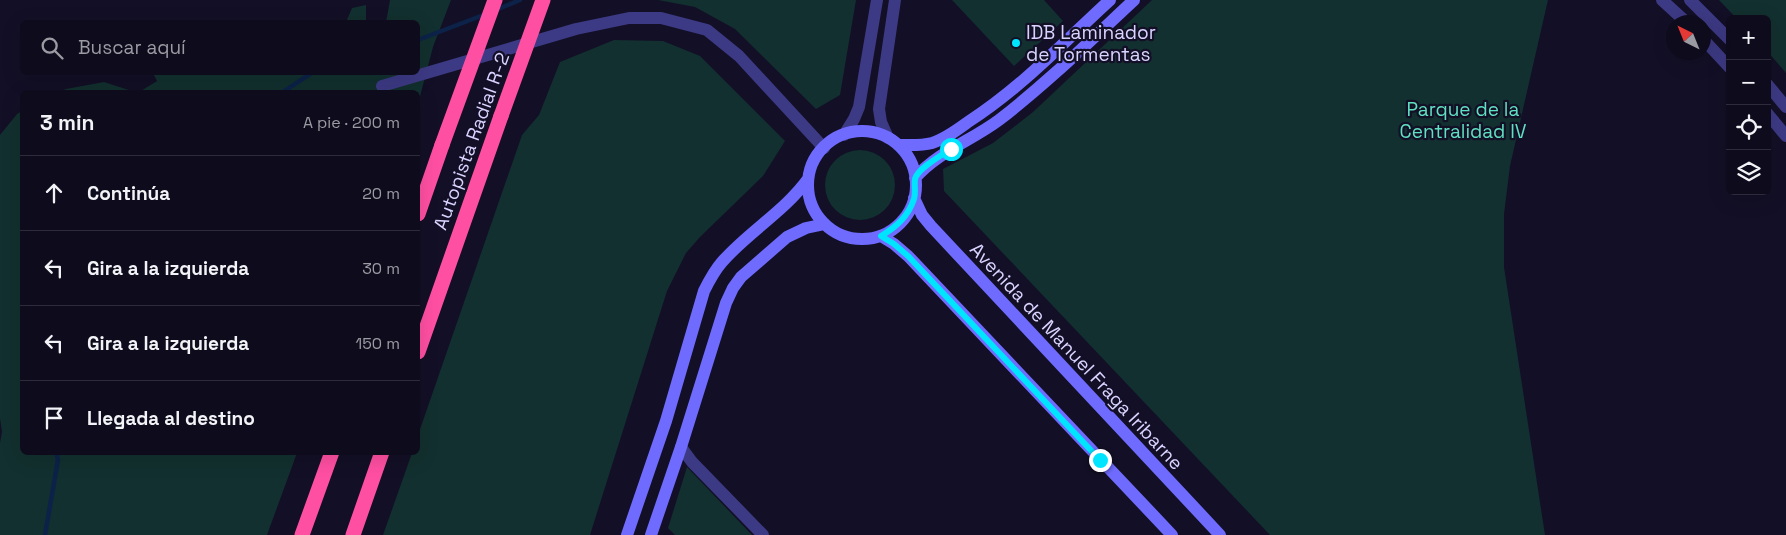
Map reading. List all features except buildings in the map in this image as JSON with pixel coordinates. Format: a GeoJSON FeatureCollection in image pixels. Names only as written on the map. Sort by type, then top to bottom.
{"type":"FeatureCollection","features":[{"type":"Feature","properties":{"kind":"highway","name":"Autopista Radial R-2"},"geometry":{"type":"LineString","coordinates":[[420,208],[495,0]]}},
{"type":"Feature","properties":{"kind":"highway","name":"Autopista Radial R-2"},"geometry":{"type":"LineString","coordinates":[[420,346],[543,0]]}},
{"type":"Feature","properties":{"kind":"highway"},"geometry":{"type":"LineString","coordinates":[[302,535],[331,455]]}},
{"type":"Feature","properties":{"kind":"highway"},"geometry":{"type":"LineString","coordinates":[[353,535],[381,455]]}},
{"type":"Feature","properties":{"kind":"street"},"geometry":{"type":"LineString","coordinates":[[844,135],[859,107],[877,0]]}},
{"type":"Feature","properties":{"kind":"street"},"geometry":{"type":"LineString","coordinates":[[895,0],[879,109],[881,122],[893,141],[908,157],[915,178],[914,198],[907,214],[896,227],[881,236],[866,239],[851,238],[837,233],[825,224],[815,213],[810,200],[808,179],[811,168],[824,148],[844,135],[859,132],[874,133],[893,141],[917,145],[931,143],[945,137],[988,110],[1012,92],[1110,0]]}},
{"type":"Feature","properties":{"kind":"street"},"geometry":{"type":"LineString","coordinates":[[915,178],[936,158],[997,122],[1021,103],[1134,0]]}},
{"type":"Feature","properties":{"kind":"street"},"geometry":{"type":"LineString","coordinates":[[1662,0],[1678,15]]}},
{"type":"Feature","properties":{"kind":"street"},"geometry":{"type":"LineString","coordinates":[[1690,0],[1726,36]]}},
{"type":"Feature","properties":{"kind":"street"},"geometry":{"type":"LineString","coordinates":[[420,75],[576,29],[629,18],[661,18],[707,30],[739,56],[824,148]]}},
{"type":"Feature","properties":{"kind":"street"},"geometry":{"type":"LineString","coordinates":[[1711,48],[1726,64]]}},
{"type":"Feature","properties":{"kind":"street"},"geometry":{"type":"LineString","coordinates":[[382,86],[419,75]]}},
{"type":"Feature","properties":{"kind":"street"},"geometry":{"type":"LineString","coordinates":[[1771,89],[1786,107]]}},
{"type":"Feature","properties":{"kind":"street"},"geometry":{"type":"LineString","coordinates":[[1771,118],[1786,136]]}},
{"type":"Feature","properties":{"kind":"street"},"geometry":{"type":"LineString","coordinates":[[627,535],[666,421],[704,291],[712,275],[723,261],[792,200],[808,179]]}},
{"type":"Feature","properties":{"kind":"street","name":"Avenida de Manuel Fraga Iribarne"},"geometry":{"type":"LineString","coordinates":[[914,198],[922,215],[931,226],[1220,535]]}},
{"type":"Feature","properties":{"kind":"street"},"geometry":{"type":"LineString","coordinates":[[651,535],[682,447],[726,304],[733,288],[752,267],[787,237],[806,228],[825,224]]}},
{"type":"Feature","properties":{"kind":"street"},"geometry":{"type":"LineString","coordinates":[[881,236],[908,256],[1172,535]]}},
{"type":"Feature","properties":{"kind":"street"},"geometry":{"type":"LineString","coordinates":[[682,447],[692,462],[763,535]]}},
{"type":"Feature","properties":{"kind":"green space"},"geometry":{"type":"Polygon","coordinates":[[[390,0],[451,0],[433,47],[420,96],[420,90],[142,90],[157,81],[154,75],[420,75],[420,20],[386,20],[390,0]]]}},
{"type":"Feature","properties":{"kind":"green space"},"geometry":{"type":"Polygon","coordinates":[[[658,0],[856,0],[840,95],[816,109],[735,29],[695,7],[658,0]]]}},
{"type":"Feature","properties":{"kind":"green space","name":"IDB Laminador de Tormentas"},"geometry":{"type":"Polygon","coordinates":[[[952,0],[1044,0],[1063,21],[1014,66],[952,0]]]}},
{"type":"Feature","properties":{"kind":"green space","name":"Parque de la Centralidad IV"},"geometry":{"type":"Polygon","coordinates":[[[1152,0],[1548,0],[1510,166],[1504,214],[1504,267],[1545,535],[1270,535],[944,191],[943,169],[993,143],[1033,112],[1152,0]]]}},
{"type":"Feature","properties":{"kind":"green space"},"geometry":{"type":"Polygon","coordinates":[[[1719,0],[1786,0],[1786,73],[1771,56],[1771,15],[1733,15],[1719,0]]]}},
{"type":"Feature","properties":{"kind":"green space"},"geometry":{"type":"Polygon","coordinates":[[[366,5],[366,20],[347,20],[352,8],[366,5]]]}},
{"type":"Feature","properties":{"kind":"green space"},"geometry":{"type":"Polygon","coordinates":[[[614,40],[663,41],[700,56],[785,141],[763,176],[686,253],[667,291],[590,535],[383,535],[411,455],[420,455],[420,429],[522,135],[539,115],[560,62],[614,40]]]}},
{"type":"Feature","properties":{"kind":"green space"},"geometry":{"type":"Polygon","coordinates":[[[104,82],[129,90],[63,90],[104,82]]]}},
{"type":"Feature","properties":{"kind":"green space"},"geometry":{"type":"Polygon","coordinates":[[[20,112],[20,455],[296,455],[267,535],[0,535],[0,443],[2,432],[0,418],[0,135],[20,112]]]}},
{"type":"Feature","properties":{"kind":"green space"},"geometry":{"type":"Polygon","coordinates":[[[860,150],[873,153],[885,160],[892,172],[895,185],[892,198],[885,210],[873,217],[860,220],[847,217],[835,210],[828,198],[825,185],[828,172],[835,160],[847,153],[860,150]]]}},
{"type":"Feature","properties":{"kind":"green space"},"geometry":{"type":"Polygon","coordinates":[[[687,467],[752,535],[675,535],[668,528],[687,467]]]}},
{"type":"Feature","properties":{"kind":"waterway"},"geometry":{"type":"LineString","coordinates":[[496,10],[520,0]]}},
{"type":"Feature","properties":{"kind":"waterway"},"geometry":{"type":"LineString","coordinates":[[420,39],[486,14]]}},
{"type":"Feature","properties":{"kind":"waterway"},"geometry":{"type":"LineString","coordinates":[[286,90],[308,75]]}},
{"type":"Feature","properties":{"kind":"waterway"},"geometry":{"type":"LineString","coordinates":[[45,535],[58,460],[57,455]]}},
{"type":"Feature","properties":{"kind":"place","name":"IDB Laminador de Tormentas"},"geometry":{"type":"Point","coordinates":[1016,43]}},
{"type":"Feature","properties":{"kind":"route"},"geometry":{"type":"LineString","coordinates":[[951,149],[926,166],[915,178],[914,198],[907,214],[896,227],[881,236],[908,256],[1100,460]]}}]}
